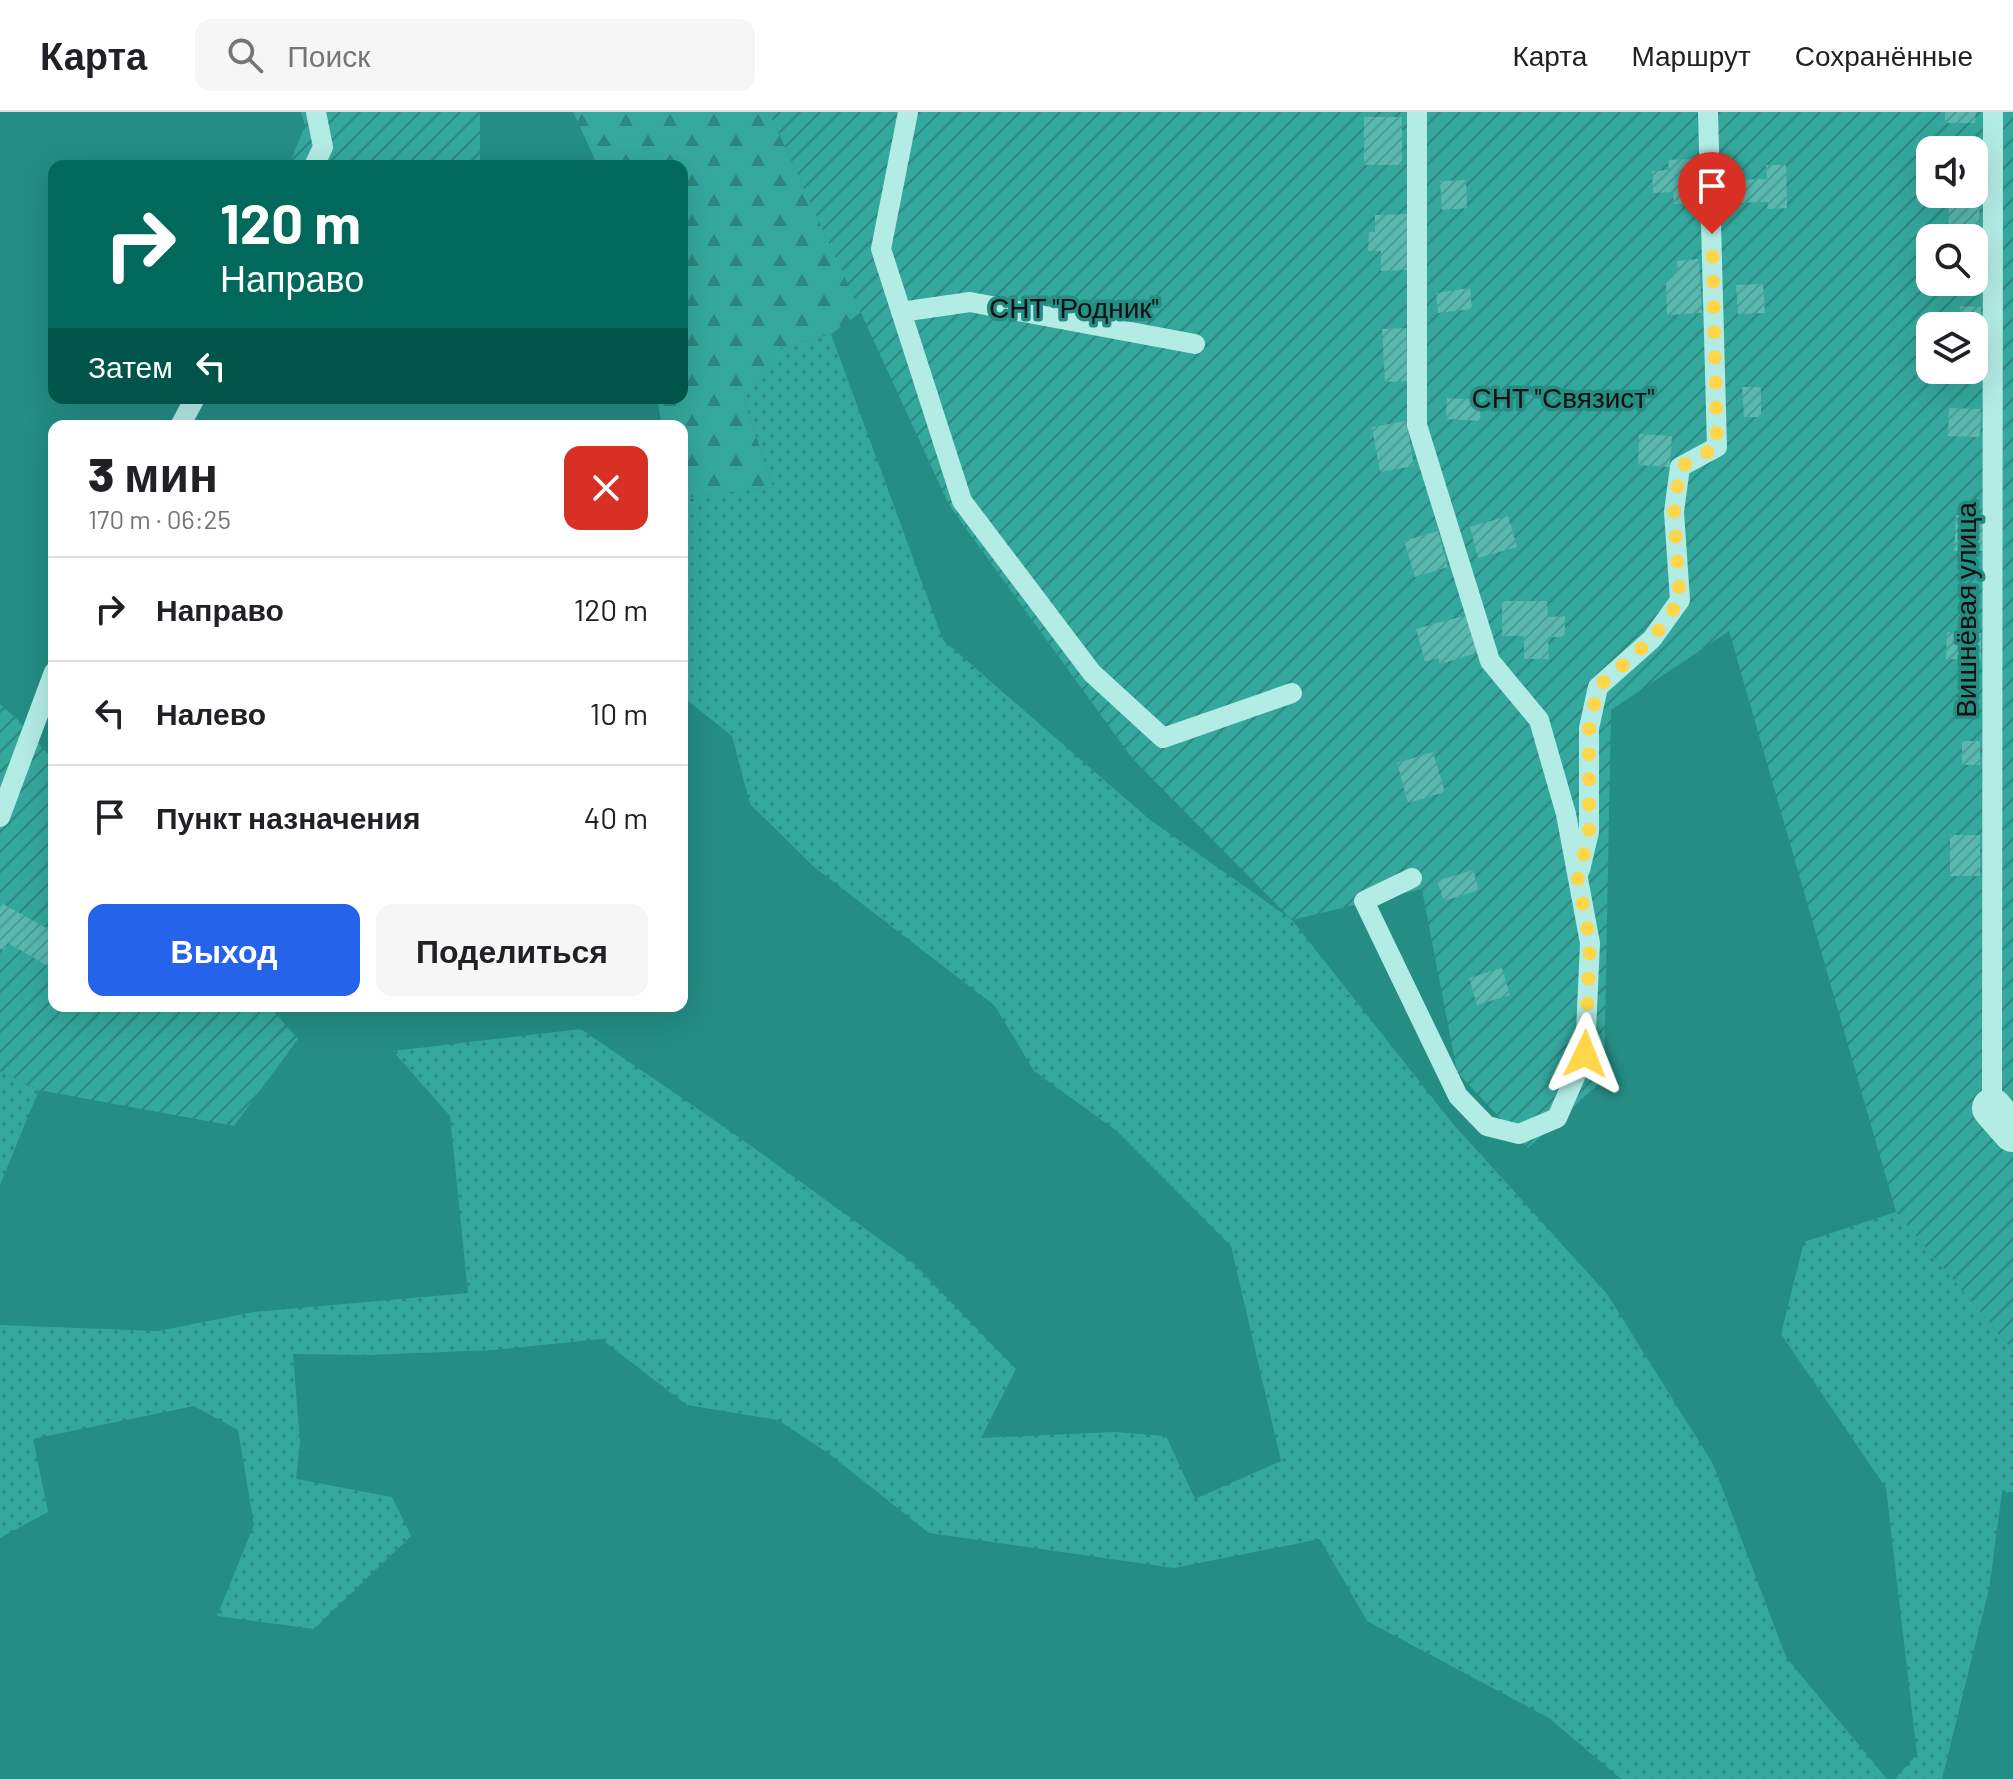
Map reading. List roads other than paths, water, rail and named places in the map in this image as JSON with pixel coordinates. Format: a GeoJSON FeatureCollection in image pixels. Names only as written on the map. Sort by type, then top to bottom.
{"type":"FeatureCollection","features":[{"type":"Feature","properties":{"kind":"lane"},"geometry":{"type":"LineString","coordinates":[[316,112],[323,147],[317,160]]}},
{"type":"Feature","properties":{"kind":"lane"},"geometry":{"type":"LineString","coordinates":[[908,112],[881,249],[962,501],[1092,673],[1163,738],[1292,693]]}},
{"type":"Feature","properties":{"kind":"lane"},"geometry":{"type":"LineString","coordinates":[[1412,878],[1364,901],[1458,1096],[1487,1126],[1519,1134],[1557,1118],[1585,1054],[1590,943],[1566,814],[1539,720],[1490,661],[1417,425],[1417,112]]}},
{"type":"Feature","properties":{"kind":"lane"},"geometry":{"type":"LineString","coordinates":[[1578,879],[1589,832],[1589,728],[1598,687],[1652,639],[1680,600],[1674,512],[1680,467],[1717,447],[1708,112]]}},
{"type":"Feature","properties":{"kind":"lane","name":"Вишнёвая улица"},"geometry":{"type":"LineString","coordinates":[[1993,112],[2003,1120]]}},
{"type":"Feature","properties":{"kind":"lane"},"geometry":{"type":"LineString","coordinates":[[901,312],[970,302],[1195,344]]}},
{"type":"Feature","properties":{"kind":"lane"},"geometry":{"type":"LineString","coordinates":[[0,817],[48,688]]}},
{"type":"Feature","properties":{"kind":"park label","name":"СНТ \"Родник\""},"geometry":{"type":"Point","coordinates":[1074,308]}},
{"type":"Feature","properties":{"kind":"park label","name":"СНТ \"Связист\""},"geometry":{"type":"Point","coordinates":[1563,398]}}]}
